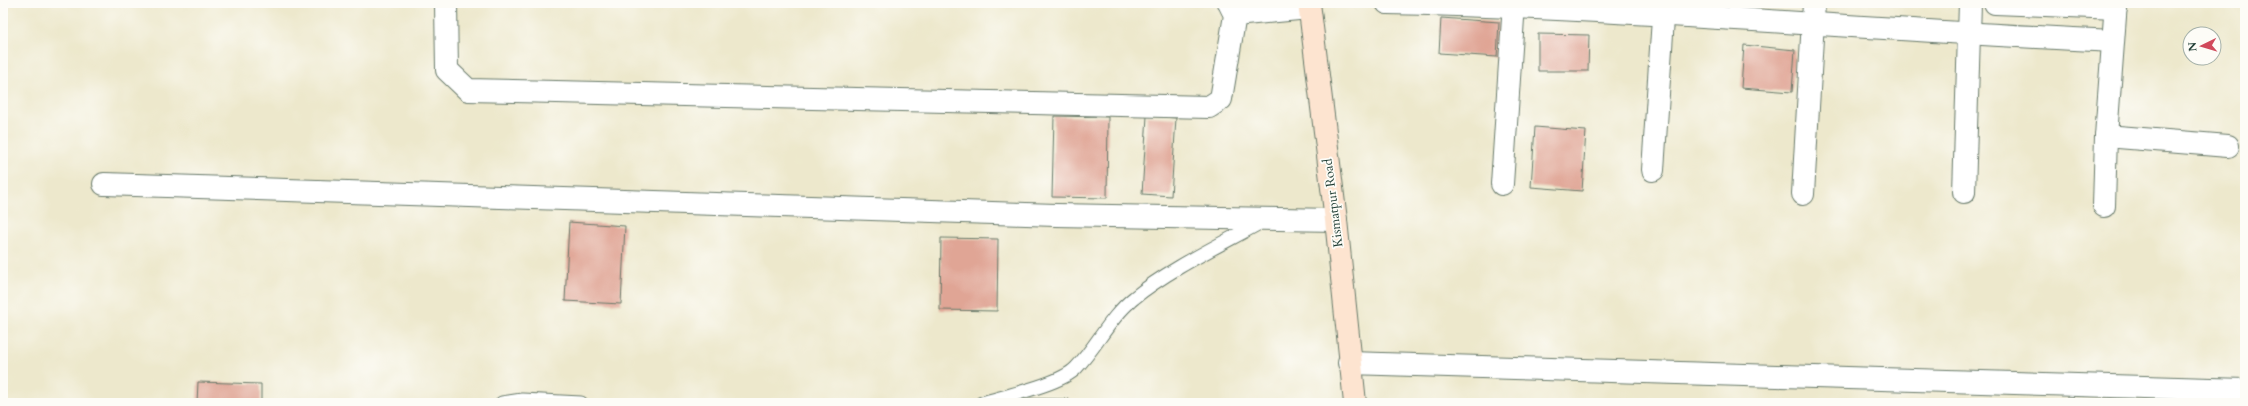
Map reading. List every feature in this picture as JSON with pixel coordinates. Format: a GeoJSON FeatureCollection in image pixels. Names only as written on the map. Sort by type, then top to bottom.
{"type":"FeatureCollection","features":[{"type":"Feature","properties":{"kind":"street"},"geometry":{"type":"LineString","coordinates":[[446,3],[447,70],[468,90],[1132,107],[1209,107],[1221,99],[1232,9],[1309,6]]}},
{"type":"Feature","properties":{"kind":"street"},"geometry":{"type":"LineString","coordinates":[[1387,3],[1514,4],[1664,8],[1813,25],[2114,41]]}},
{"type":"Feature","properties":{"kind":"street"},"geometry":{"type":"LineString","coordinates":[[1803,194],[1814,3]]}},
{"type":"Feature","properties":{"kind":"street"},"geometry":{"type":"LineString","coordinates":[[1964,192],[1970,3]]}},
{"type":"Feature","properties":{"kind":"street"},"geometry":{"type":"LineString","coordinates":[[1995,3],[2116,6],[2106,136],[2104,206]]}},
{"type":"Feature","properties":{"kind":"street"},"geometry":{"type":"LineString","coordinates":[[1502,184],[1514,4]]}},
{"type":"Feature","properties":{"kind":"street","name":"Kismatpur Road"},"geometry":{"type":"LineString","coordinates":[[1309,6],[1336,220],[1349,363],[1355,403]]}},
{"type":"Feature","properties":{"kind":"street"},"geometry":{"type":"LineString","coordinates":[[1653,170],[1664,8]]}},
{"type":"Feature","properties":{"kind":"street"},"geometry":{"type":"LineString","coordinates":[[2106,136],[2228,146]]}},
{"type":"Feature","properties":{"kind":"street"},"geometry":{"type":"LineString","coordinates":[[104,184],[1048,215],[1336,220]]}},
{"type":"Feature","properties":{"kind":"street"},"geometry":{"type":"LineString","coordinates":[[1349,363],[2245,390]]}},
{"type":"Feature","properties":{"kind":"lane"},"geometry":{"type":"LineString","coordinates":[[982,403],[1059,379],[1075,369],[1119,311],[1134,297],[1153,283],[1268,219]]}},
{"type":"Feature","properties":{"kind":"lane"},"geometry":{"type":"LineString","coordinates":[[502,403],[522,400],[581,403]]}},
{"type":"Feature","properties":{"kind":"building"},"geometry":{"type":"Polygon","coordinates":[[[1441,18],[1499,22],[1497,57],[1439,53],[1441,18]]]}},
{"type":"Feature","properties":{"kind":"building"},"geometry":{"type":"Polygon","coordinates":[[[1538,34],[1589,35],[1588,71],[1538,71],[1538,34]]]}},
{"type":"Feature","properties":{"kind":"building"},"geometry":{"type":"Polygon","coordinates":[[[1744,45],[1795,50],[1792,92],[1741,88],[1744,45]]]}},
{"type":"Feature","properties":{"kind":"building"},"geometry":{"type":"Polygon","coordinates":[[[1054,116],[1108,117],[1107,198],[1052,197],[1054,116]]]}},
{"type":"Feature","properties":{"kind":"building"},"geometry":{"type":"Polygon","coordinates":[[[1147,116],[1176,118],[1171,196],[1142,194],[1147,116]]]}},
{"type":"Feature","properties":{"kind":"building"},"geometry":{"type":"Polygon","coordinates":[[[1535,127],[1586,131],[1582,191],[1531,187],[1535,127]]]}},
{"type":"Feature","properties":{"kind":"building"},"geometry":{"type":"Polygon","coordinates":[[[569,222],[625,226],[621,304],[565,301],[569,222]]]}},
{"type":"Feature","properties":{"kind":"building"},"geometry":{"type":"Polygon","coordinates":[[[941,238],[998,239],[997,311],[940,310],[941,238]]]}},
{"type":"Feature","properties":{"kind":"building"},"geometry":{"type":"Polygon","coordinates":[[[198,382],[261,384],[261,403],[197,403],[198,382]]]}},
{"type":"Feature","properties":{"kind":"building"},"geometry":{"type":"Polygon","coordinates":[[[1006,398],[1070,399],[1070,403],[1006,403],[1006,398]]]}}]}
